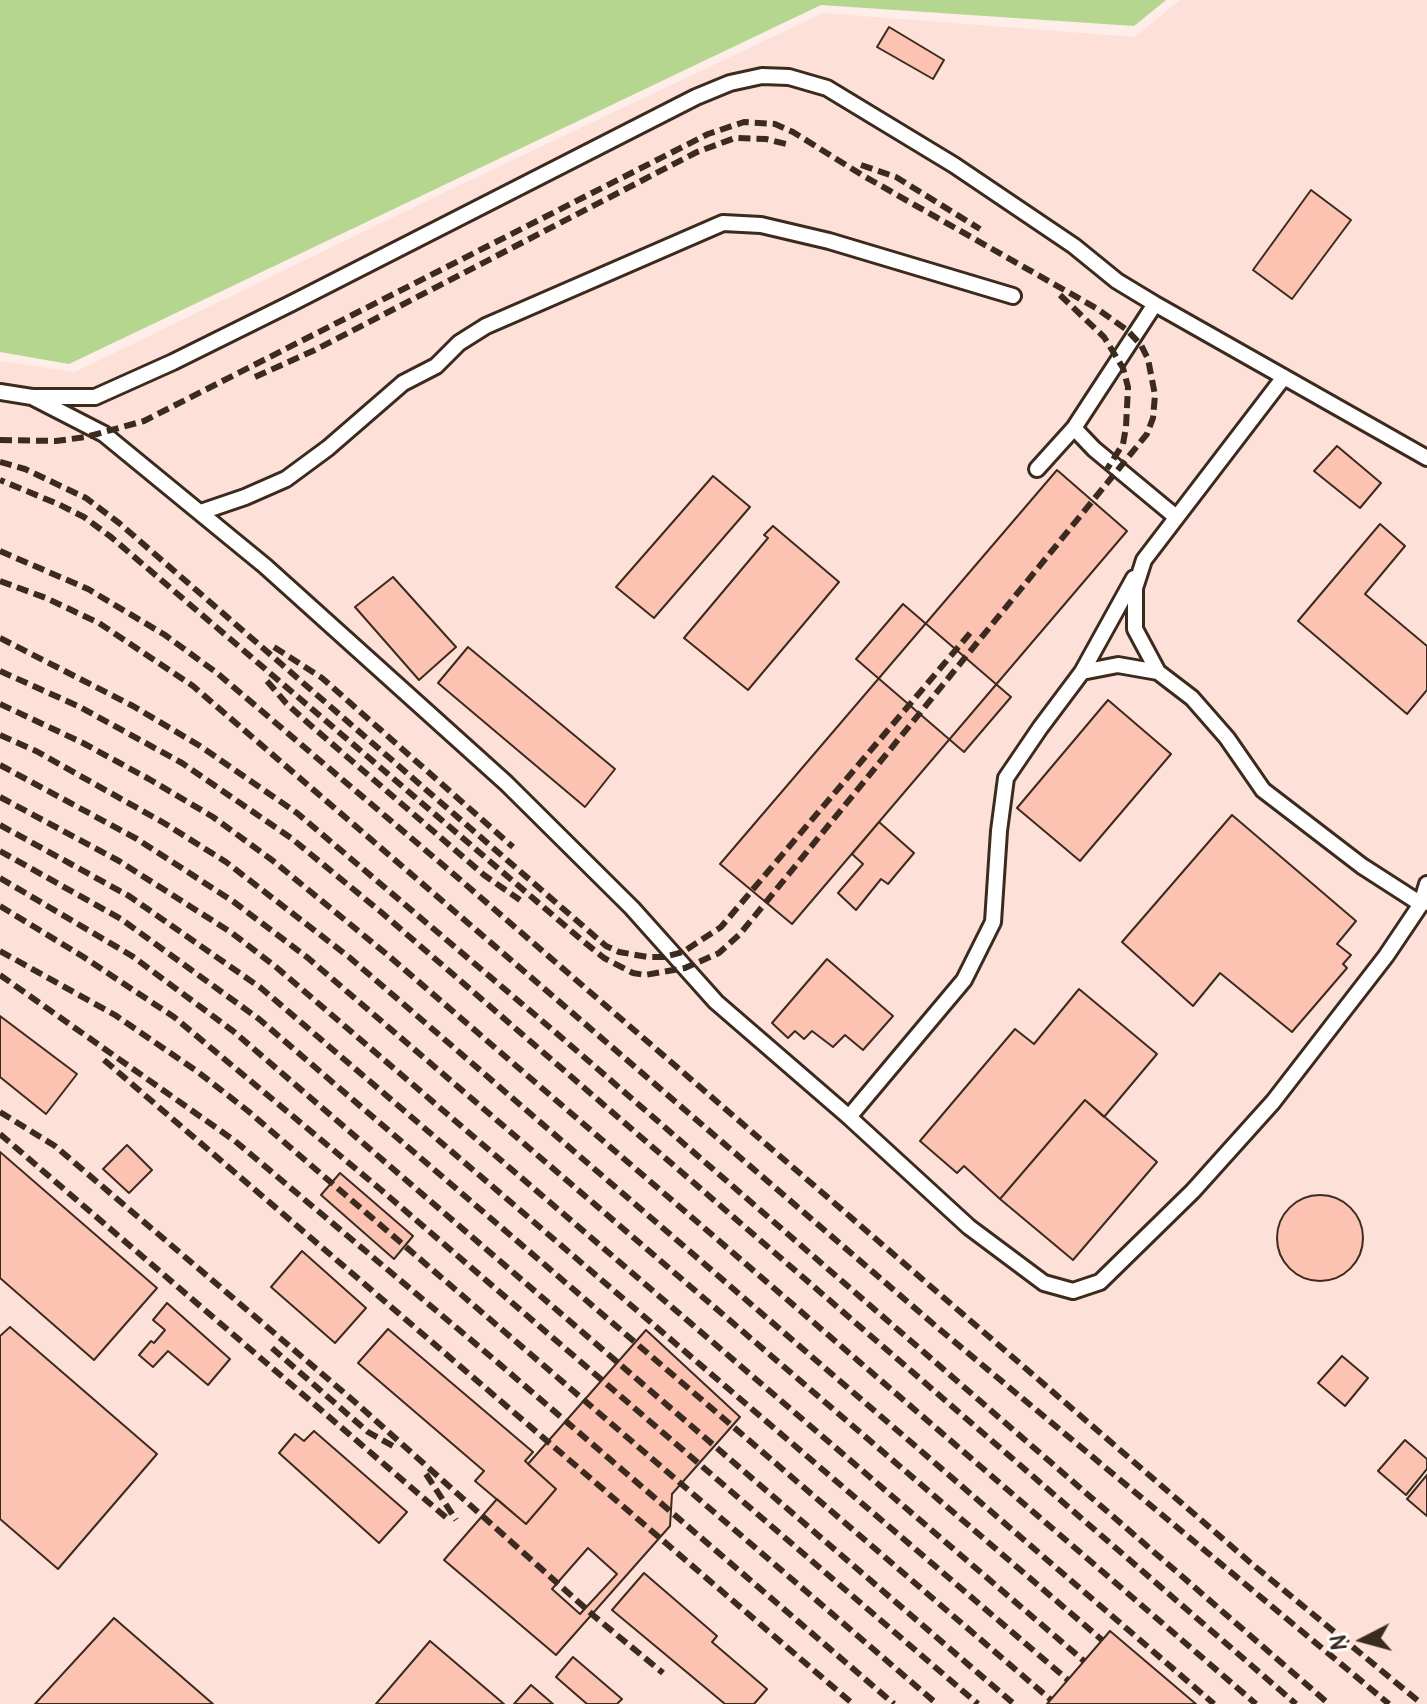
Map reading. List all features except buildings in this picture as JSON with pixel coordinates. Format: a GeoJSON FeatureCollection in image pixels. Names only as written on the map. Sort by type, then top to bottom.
{"type":"FeatureCollection","features":[{"type":"Feature","properties":{"kind":"lane"},"geometry":{"type":"LineString","coordinates":[[0,392],[32,397],[95,397],[292,303],[696,97],[730,83],[762,76],[789,77],[827,88],[954,165],[1074,246],[1117,281],[1427,458]]}},
{"type":"Feature","properties":{"kind":"lane"},"geometry":{"type":"LineString","coordinates":[[201,512],[286,479],[328,448],[403,383],[436,366],[459,343],[486,326],[723,223],[761,225],[829,241],[1013,296]]}},
{"type":"Feature","properties":{"kind":"lane"},"geometry":{"type":"LineString","coordinates":[[1037,469],[1074,428],[1155,304]]}},
{"type":"Feature","properties":{"kind":"lane"},"geometry":{"type":"LineString","coordinates":[[849,1117],[964,980],[993,922],[1006,778],[1082,672],[1144,560],[1284,377]]}},
{"type":"Feature","properties":{"kind":"lane"},"geometry":{"type":"LineString","coordinates":[[32,397],[104,434],[265,566],[506,783],[632,908],[716,1002],[849,1117],[969,1227],[1044,1283],[1073,1291],[1100,1282],[1193,1191],[1273,1102],[1359,992],[1424,903],[1427,884]]}},
{"type":"Feature","properties":{"kind":"lane"},"geometry":{"type":"LineString","coordinates":[[1074,428],[1094,449],[1176,517]]}},
{"type":"Feature","properties":{"kind":"lane"},"geometry":{"type":"LineString","coordinates":[[1144,560],[1135,588],[1135,629],[1158,672],[1192,698],[1227,738],[1263,790],[1362,866],[1424,903]]}},
{"type":"Feature","properties":{"kind":"lane"},"geometry":{"type":"LineString","coordinates":[[1082,672],[1118,665],[1158,672]]}},
{"type":"Feature","properties":{"kind":"shaded area"},"geometry":{"type":"Polygon","coordinates":[[[1180,0],[1427,0],[1427,1704],[0,1704],[0,361],[75,372],[823,13],[1135,37],[1180,0]]]}},
{"type":"Feature","properties":{"kind":"green space"},"geometry":{"type":"Polygon","coordinates":[[[0,0],[1166,0],[1134,26],[821,5],[69,364],[0,352],[0,0]]]}},
{"type":"Feature","properties":{"kind":"railway"},"geometry":{"type":"LineString","coordinates":[[0,440],[56,441],[86,437],[144,421],[708,134],[744,122],[775,124],[793,132],[862,175],[1096,308],[1127,330],[1141,345],[1148,359],[1155,395],[1153,418],[1147,434],[740,934],[719,953],[685,968],[645,975],[633,973],[604,958],[583,941],[111,537],[84,517],[0,480]]}},
{"type":"Feature","properties":{"kind":"railway"},"geometry":{"type":"LineString","coordinates":[[255,377],[315,350],[697,152],[735,138],[766,139],[790,145]]}},
{"type":"Feature","properties":{"kind":"railway"},"geometry":{"type":"LineString","coordinates":[[861,165],[896,177],[980,229]]}},
{"type":"Feature","properties":{"kind":"railway"},"geometry":{"type":"LineString","coordinates":[[1060,295],[1104,337],[1123,368],[1128,387],[1126,427],[1123,444],[1107,469]]}},
{"type":"Feature","properties":{"kind":"railway"},"geometry":{"type":"LineString","coordinates":[[0,462],[25,469],[86,498],[119,523],[606,946],[619,952],[664,957],[683,952],[721,927],[971,632]]}},
{"type":"Feature","properties":{"kind":"railway"},"geometry":{"type":"LineString","coordinates":[[0,551],[88,589],[165,635],[217,673],[1252,1564],[1422,1704]]}},
{"type":"Feature","properties":{"kind":"railway"},"geometry":{"type":"LineString","coordinates":[[0,581],[99,623],[193,686],[938,1328],[1389,1704]]}},
{"type":"Feature","properties":{"kind":"railway"},"geometry":{"type":"LineString","coordinates":[[0,638],[133,706],[200,746],[297,813],[554,1031],[1329,1704]]}},
{"type":"Feature","properties":{"kind":"railway"},"geometry":{"type":"LineString","coordinates":[[274,647],[322,678],[513,847]]}},
{"type":"Feature","properties":{"kind":"railway"},"geometry":{"type":"LineString","coordinates":[[0,671],[80,707],[182,763],[291,838],[381,912],[1296,1704]]}},
{"type":"Feature","properties":{"kind":"railway"},"geometry":{"type":"LineString","coordinates":[[267,681],[308,723],[484,875],[520,900]]}},
{"type":"Feature","properties":{"kind":"railway"},"geometry":{"type":"LineString","coordinates":[[0,704],[83,743],[149,779],[213,817],[272,860],[390,957],[1256,1704]]}},
{"type":"Feature","properties":{"kind":"railway"},"geometry":{"type":"LineString","coordinates":[[0,735],[36,751],[226,862],[349,957],[1214,1704]]}},
{"type":"Feature","properties":{"kind":"railway"},"geometry":{"type":"LineString","coordinates":[[0,765],[137,839],[234,902],[308,958],[1102,1640]]}},
{"type":"Feature","properties":{"kind":"railway"},"geometry":{"type":"LineString","coordinates":[[0,797],[119,861],[232,933],[276,967],[1084,1661]]}},
{"type":"Feature","properties":{"kind":"railway"},"geometry":{"type":"LineString","coordinates":[[0,825],[129,896],[261,988],[1068,1680]]}},
{"type":"Feature","properties":{"kind":"railway"},"geometry":{"type":"LineString","coordinates":[[0,851],[121,919],[259,1019],[1051,1700]]}},
{"type":"Feature","properties":{"kind":"railway"},"geometry":{"type":"LineString","coordinates":[[0,878],[132,956],[233,1031],[1014,1704]]}},
{"type":"Feature","properties":{"kind":"railway"},"geometry":{"type":"LineString","coordinates":[[0,906],[174,1017],[380,1189],[978,1704]]}},
{"type":"Feature","properties":{"kind":"railway"},"geometry":{"type":"LineString","coordinates":[[0,951],[115,1015],[248,1111],[937,1704]]}},
{"type":"Feature","properties":{"kind":"railway"},"geometry":{"type":"LineString","coordinates":[[0,975],[235,1141],[894,1704]]}},
{"type":"Feature","properties":{"kind":"railway"},"geometry":{"type":"LineString","coordinates":[[104,1060],[853,1704]]}},
{"type":"Feature","properties":{"kind":"railway"},"geometry":{"type":"LineString","coordinates":[[0,1112],[55,1146],[355,1402],[594,1616],[663,1673]]}},
{"type":"Feature","properties":{"kind":"railway"},"geometry":{"type":"LineString","coordinates":[[0,1134],[449,1520]]}},
{"type":"Feature","properties":{"kind":"railway"},"geometry":{"type":"LineString","coordinates":[[272,1348],[368,1432],[393,1446]]}},
{"type":"Feature","properties":{"kind":"railway"},"geometry":{"type":"LineString","coordinates":[[426,1474],[456,1520]]}}]}
